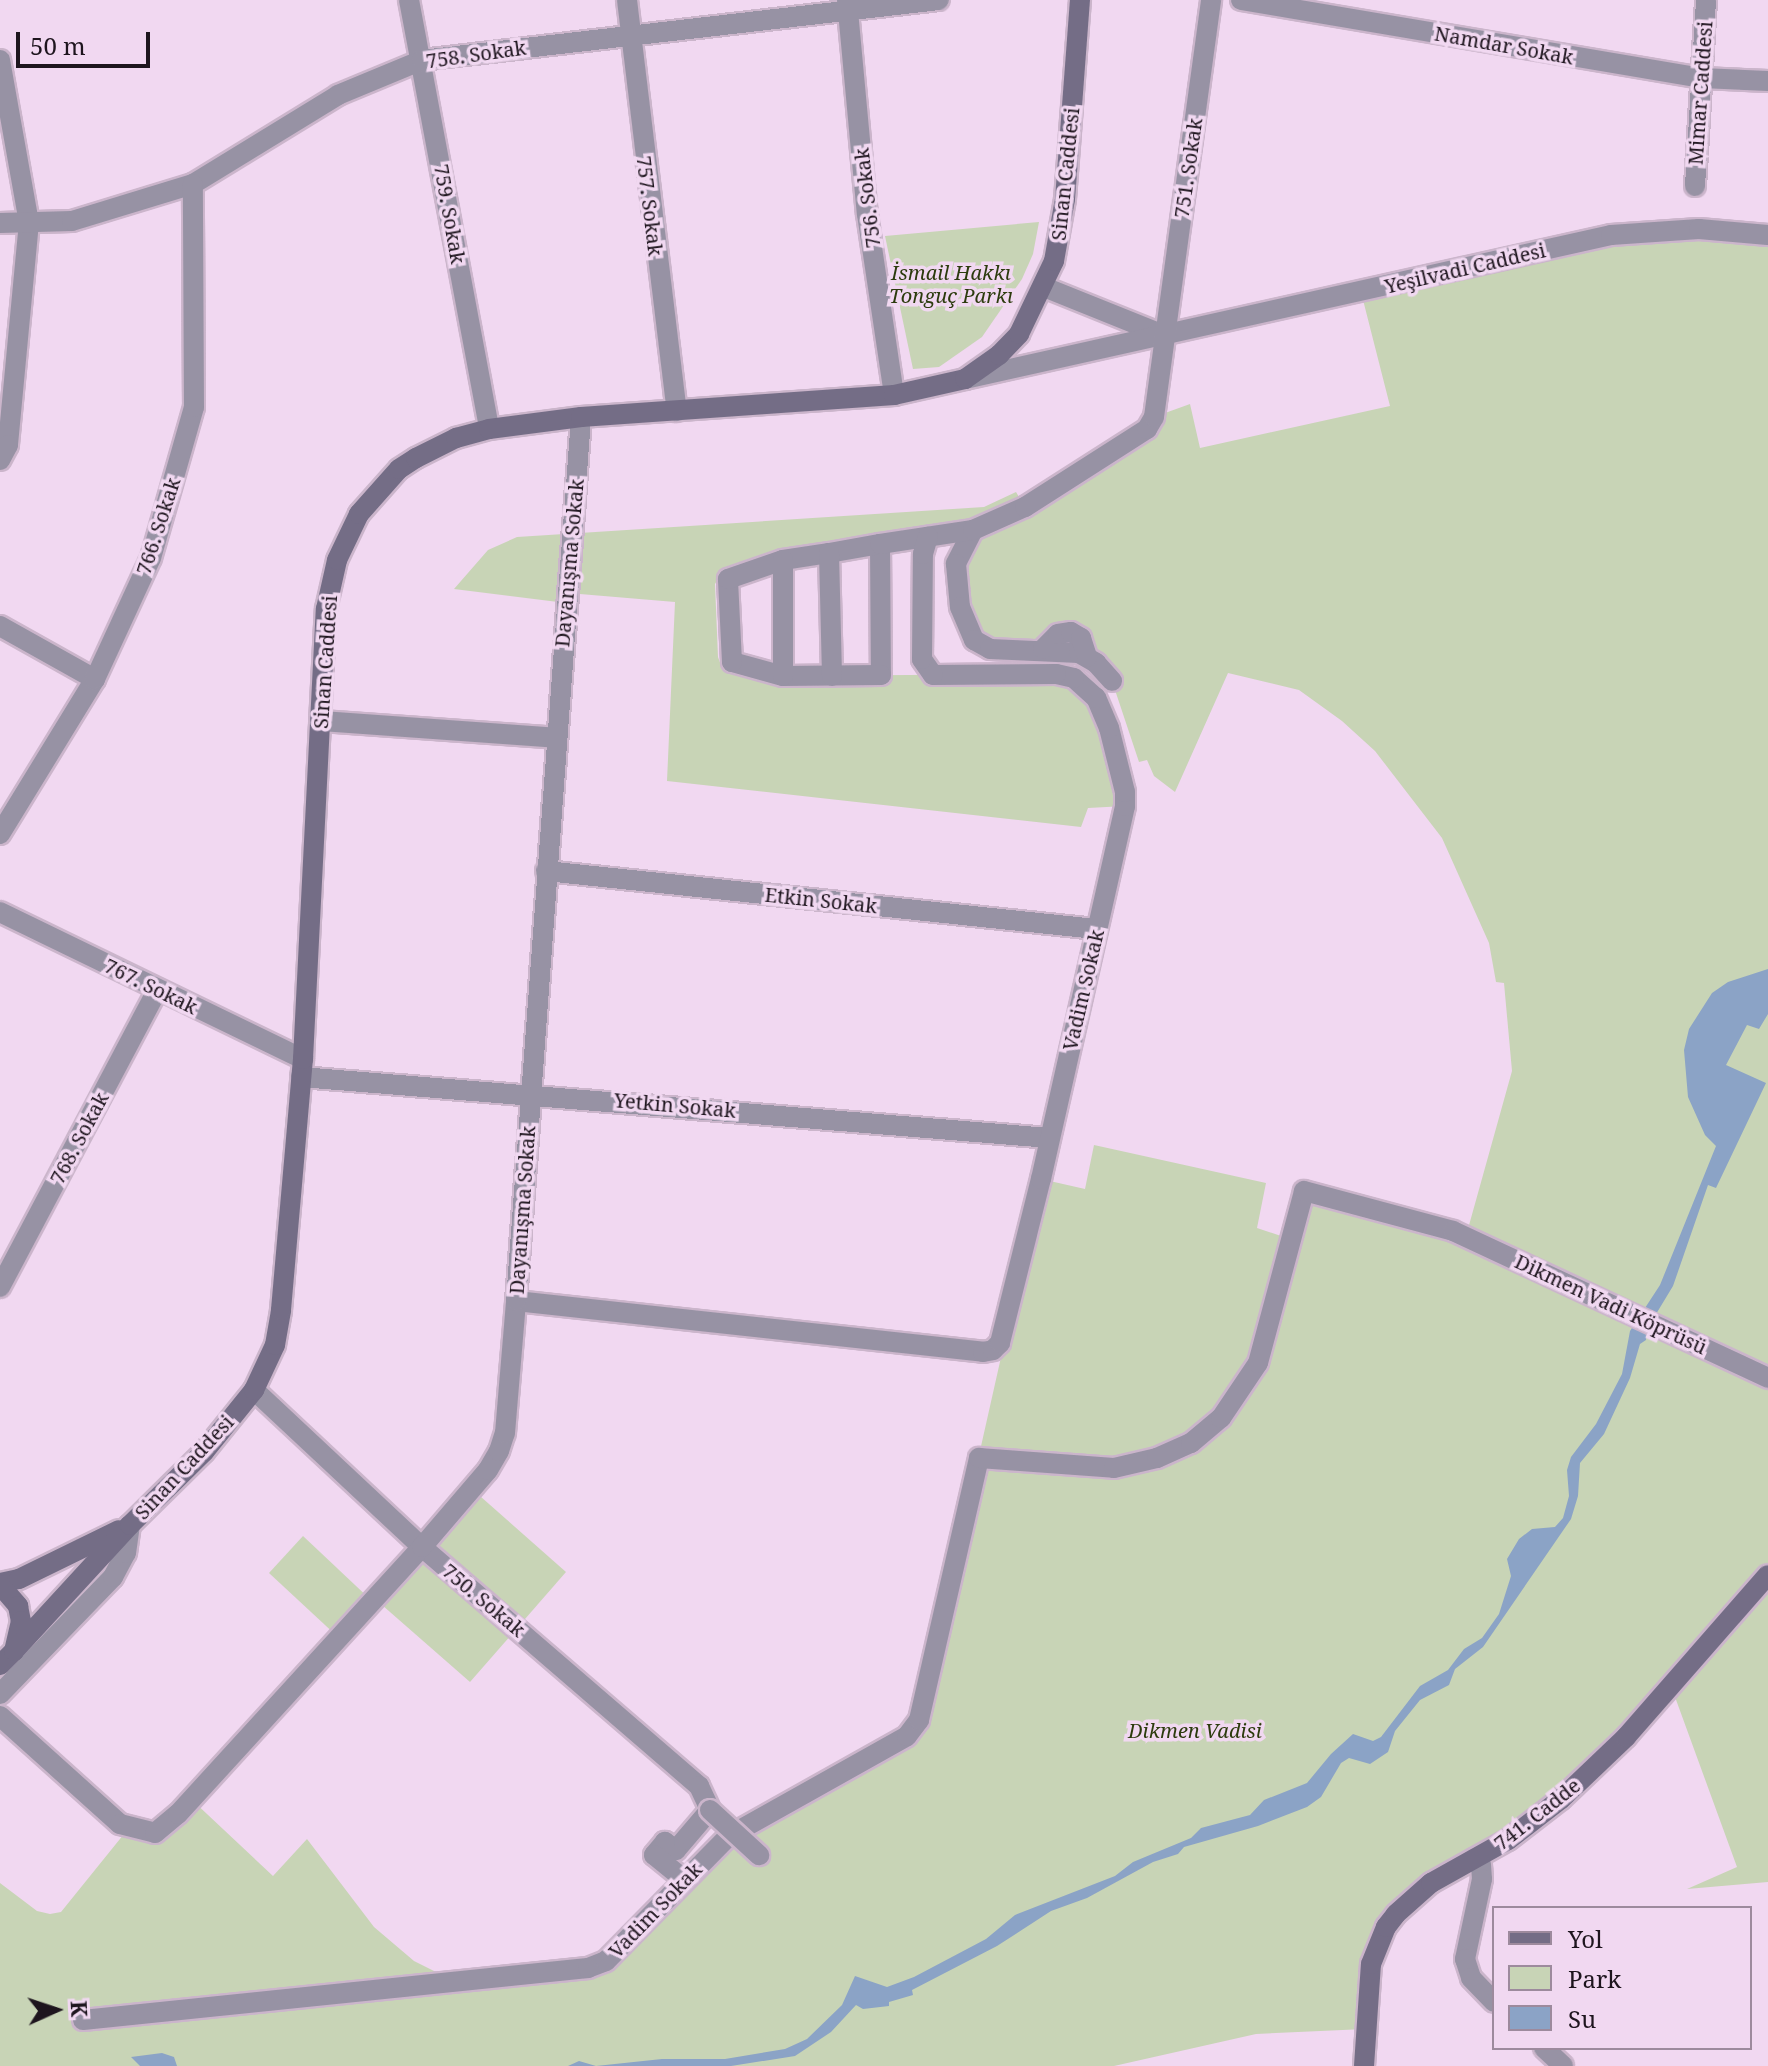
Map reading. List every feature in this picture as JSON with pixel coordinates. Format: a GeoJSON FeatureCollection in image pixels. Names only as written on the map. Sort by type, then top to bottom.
{"type":"FeatureCollection","features":[{"type":"Feature","properties":{"kind":"main road","name":"Sinan Caddesi"},"geometry":{"type":"LineString","coordinates":[[7,1658],[130,1525],[204,1452],[254,1390],[275,1345],[281,1310],[302,1068],[326,609],[346,536],[371,497],[399,469],[456,438],[489,429],[581,417],[894,395],[965,379],[999,355],[1019,334],[1054,261],[1065,199],[1080,0]]}},
{"type":"Feature","properties":{"kind":"main road","name":"Sinan Caddesi"},"geometry":{"type":"LineString","coordinates":[[0,1584],[19,1579],[130,1525]]}},
{"type":"Feature","properties":{"kind":"main road","name":"741. Cadde"},"geometry":{"type":"LineString","coordinates":[[1364,2066],[1371,1964],[1386,1927],[1407,1902],[1508,1840],[1561,1799],[1626,1737],[1768,1575]]}},
{"type":"Feature","properties":{"kind":"main road"},"geometry":{"type":"LineString","coordinates":[[0,1584],[18,1606],[21,1621],[7,1658]]}},
{"type":"Feature","properties":{"kind":"street","name":"759. Sokak"},"geometry":{"type":"LineString","coordinates":[[409,0],[489,429]]}},
{"type":"Feature","properties":{"kind":"street","name":"757. Sokak"},"geometry":{"type":"LineString","coordinates":[[627,0],[628,34],[677,411]]}},
{"type":"Feature","properties":{"kind":"street","name":"758. Sokak"},"geometry":{"type":"LineString","coordinates":[[0,223],[72,221],[193,184],[338,95],[422,60],[847,5],[939,0]]}},
{"type":"Feature","properties":{"kind":"street","name":"751. Sokak"},"geometry":{"type":"LineString","coordinates":[[783,676],[732,662],[728,579],[783,560],[973,530],[1025,507],[1147,429],[1154,417],[1211,0]]}},
{"type":"Feature","properties":{"kind":"street","name":"Namdar Sokak"},"geometry":{"type":"LineString","coordinates":[[1241,0],[1702,78],[1768,81]]}},
{"type":"Feature","properties":{"kind":"street","name":"Mimar Caddesi"},"geometry":{"type":"LineString","coordinates":[[1695,186],[1706,0]]}},
{"type":"Feature","properties":{"kind":"street","name":"756. Sokak"},"geometry":{"type":"LineString","coordinates":[[847,5],[867,214],[894,395]]}},
{"type":"Feature","properties":{"kind":"street"},"geometry":{"type":"LineString","coordinates":[[0,60],[29,222],[8,445],[0,460]]}},
{"type":"Feature","properties":{"kind":"street","name":"766. Sokak"},"geometry":{"type":"LineString","coordinates":[[0,834],[95,679],[151,558],[194,407],[193,184]]}},
{"type":"Feature","properties":{"kind":"street","name":"Yeşilvadi Caddesi"},"geometry":{"type":"LineString","coordinates":[[965,379],[1611,235],[1699,229],[1768,235]]}},
{"type":"Feature","properties":{"kind":"street"},"geometry":{"type":"LineString","coordinates":[[1044,287],[1166,336]]}},
{"type":"Feature","properties":{"kind":"street","name":"Dayanışma Sokak"},"geometry":{"type":"LineString","coordinates":[[0,1716],[120,1824],[155,1833],[178,1814],[422,1547],[488,1470],[499,1451],[505,1433],[516,1301],[581,417]]}},
{"type":"Feature","properties":{"kind":"street"},"geometry":{"type":"LineString","coordinates":[[973,530],[956,564],[966,628],[974,640],[990,649],[1043,649],[1058,634],[1071,632],[1081,638],[1087,657],[1112,681]]}},
{"type":"Feature","properties":{"kind":"street","name":"Vadim Sokak"},"geometry":{"type":"LineString","coordinates":[[516,1301],[983,1352],[993,1350],[1003,1332],[1125,806],[1125,792],[1109,728],[1096,698],[1074,678],[1056,674],[933,675],[922,659],[923,554],[928,537]]}},
{"type":"Feature","properties":{"kind":"street"},"geometry":{"type":"LineString","coordinates":[[783,560],[783,676],[881,675],[880,544]]}},
{"type":"Feature","properties":{"kind":"street"},"geometry":{"type":"LineString","coordinates":[[829,553],[832,676]]}},
{"type":"Feature","properties":{"kind":"street"},"geometry":{"type":"LineString","coordinates":[[0,626],[95,679]]}},
{"type":"Feature","properties":{"kind":"street"},"geometry":{"type":"LineString","coordinates":[[321,721],[556,738]]}},
{"type":"Feature","properties":{"kind":"street","name":"Etkin Sokak"},"geometry":{"type":"LineString","coordinates":[[546,871],[1096,929]]}},
{"type":"Feature","properties":{"kind":"street","name":"767. Sokak"},"geometry":{"type":"LineString","coordinates":[[0,912],[158,989],[302,1068]]}},
{"type":"Feature","properties":{"kind":"street","name":"768. Sokak"},"geometry":{"type":"LineString","coordinates":[[0,1287],[158,989]]}},
{"type":"Feature","properties":{"kind":"street","name":"Yetkin Sokak"},"geometry":{"type":"LineString","coordinates":[[302,1068],[530,1093],[1049,1138]]}},
{"type":"Feature","properties":{"kind":"street","name":"Dikmen Vadi Köprüsü"},"geometry":{"type":"LineString","coordinates":[[979,1458],[1114,1468],[1157,1458],[1191,1443],[1221,1418],[1258,1363],[1304,1191],[1453,1231],[1768,1378]]}},
{"type":"Feature","properties":{"kind":"street","name":"750. Sokak"},"geometry":{"type":"LineString","coordinates":[[254,1390],[422,1547],[699,1786],[710,1810],[759,1855]]}},
{"type":"Feature","properties":{"kind":"street","name":"Vadim Sokak"},"geometry":{"type":"LineString","coordinates":[[83,2020],[588,1968],[606,1961],[729,1836],[889,1749],[907,1736],[919,1720],[979,1458]]}},
{"type":"Feature","properties":{"kind":"street"},"geometry":{"type":"LineString","coordinates":[[0,1694],[113,1577],[126,1553],[130,1525]]}},
{"type":"Feature","properties":{"kind":"street"},"geometry":{"type":"LineString","coordinates":[[684,1879],[654,1855],[665,1842],[676,1850],[710,1810]]}},
{"type":"Feature","properties":{"kind":"street"},"geometry":{"type":"LineString","coordinates":[[1474,1859],[1481,1865],[1482,1879],[1465,1959],[1471,1978],[1492,2000]]}},
{"type":"Feature","properties":{"kind":"street"},"geometry":{"type":"LineString","coordinates":[[1546,2050],[1563,2066]]}},
{"type":"Feature","properties":{"kind":"green space","name":"İsmail Hakkı Tonguç Parkı"},"geometry":{"type":"Polygon","coordinates":[[[1039,222],[1033,254],[1022,279],[982,337],[939,367],[913,369],[885,236],[1039,222]]]}},
{"type":"Feature","properties":{"kind":"green space","name":"Dikmen Vadisi"},"geometry":{"type":"Polygon","coordinates":[[[1611,235],[1768,235],[1768,1882],[1687,1889],[1737,1867],[1671,1686],[1641,1718],[1484,1855],[1386,1927],[1365,2029],[1256,2034],[1114,2066],[0,2066],[0,1883],[37,1911],[50,1914],[61,1912],[128,1829],[139,1832],[191,1799],[273,1876],[307,1839],[374,1927],[414,1961],[452,1980],[588,1968],[702,1861],[907,1736],[975,1473],[1041,1179],[1085,1189],[1094,1145],[1266,1183],[1257,1228],[1290,1239],[1304,1191],[1466,1236],[1512,1071],[1504,983],[1496,982],[1489,943],[1442,838],[1375,751],[1342,721],[1299,690],[1228,673],[1175,792],[1154,776],[1147,760],[1139,762],[1112,681],[1096,663],[974,640],[956,564],[972,531],[724,570],[715,584],[718,657],[722,668],[748,676],[1056,674],[1085,687],[1125,806],[1088,808],[1081,827],[667,781],[675,602],[568,593],[566,603],[454,589],[488,550],[517,537],[984,507],[1016,492],[1025,507],[1154,417],[1190,404],[1200,448],[1390,406],[1361,292],[1611,235]]]}},
{"type":"Feature","properties":{"kind":"green space"},"geometry":{"type":"Polygon","coordinates":[[[472,1489],[566,1572],[470,1682],[374,1598],[472,1489]]]}},
{"type":"Feature","properties":{"kind":"green space"},"geometry":{"type":"Polygon","coordinates":[[[303,1536],[372,1601],[339,1638],[269,1573],[303,1536]]]}},
{"type":"Feature","properties":{"kind":"water"},"geometry":{"type":"Polygon","coordinates":[[[1768,969],[1768,1014],[1759,1029],[1747,1025],[1726,1065],[1766,1083],[1716,1188],[1708,1185],[1673,1286],[1647,1329],[1646,1340],[1640,1344],[1630,1378],[1604,1434],[1580,1463],[1578,1496],[1571,1519],[1483,1647],[1455,1669],[1449,1685],[1420,1700],[1395,1731],[1388,1752],[1370,1764],[1349,1758],[1341,1763],[1321,1797],[1307,1807],[1258,1826],[1184,1847],[1178,1854],[1153,1862],[1087,1898],[1051,1911],[997,1946],[912,1990],[913,1995],[889,2002],[889,2006],[863,2009],[856,2005],[831,2032],[795,2056],[731,2066],[596,2066],[662,2059],[725,2059],[785,2049],[807,2039],[842,2005],[855,1976],[887,1987],[914,1977],[986,1939],[1015,1915],[1115,1876],[1133,1862],[1191,1838],[1201,1828],[1250,1815],[1264,1800],[1307,1783],[1353,1734],[1373,1741],[1381,1737],[1420,1686],[1448,1670],[1464,1649],[1482,1638],[1499,1614],[1511,1576],[1507,1559],[1519,1539],[1532,1529],[1555,1527],[1563,1518],[1569,1496],[1567,1470],[1571,1457],[1596,1424],[1622,1374],[1630,1331],[1660,1285],[1716,1146],[1705,1135],[1688,1097],[1684,1050],[1689,1029],[1712,993],[1728,982],[1768,969]]]}},
{"type":"Feature","properties":{"kind":"water"},"geometry":{"type":"Polygon","coordinates":[[[162,2053],[174,2057],[177,2066],[140,2066],[131,2057],[162,2053]]]}},
{"type":"Feature","properties":{"kind":"water"},"geometry":{"type":"Polygon","coordinates":[[[579,2061],[596,2066],[568,2066],[579,2061]]]}}]}
